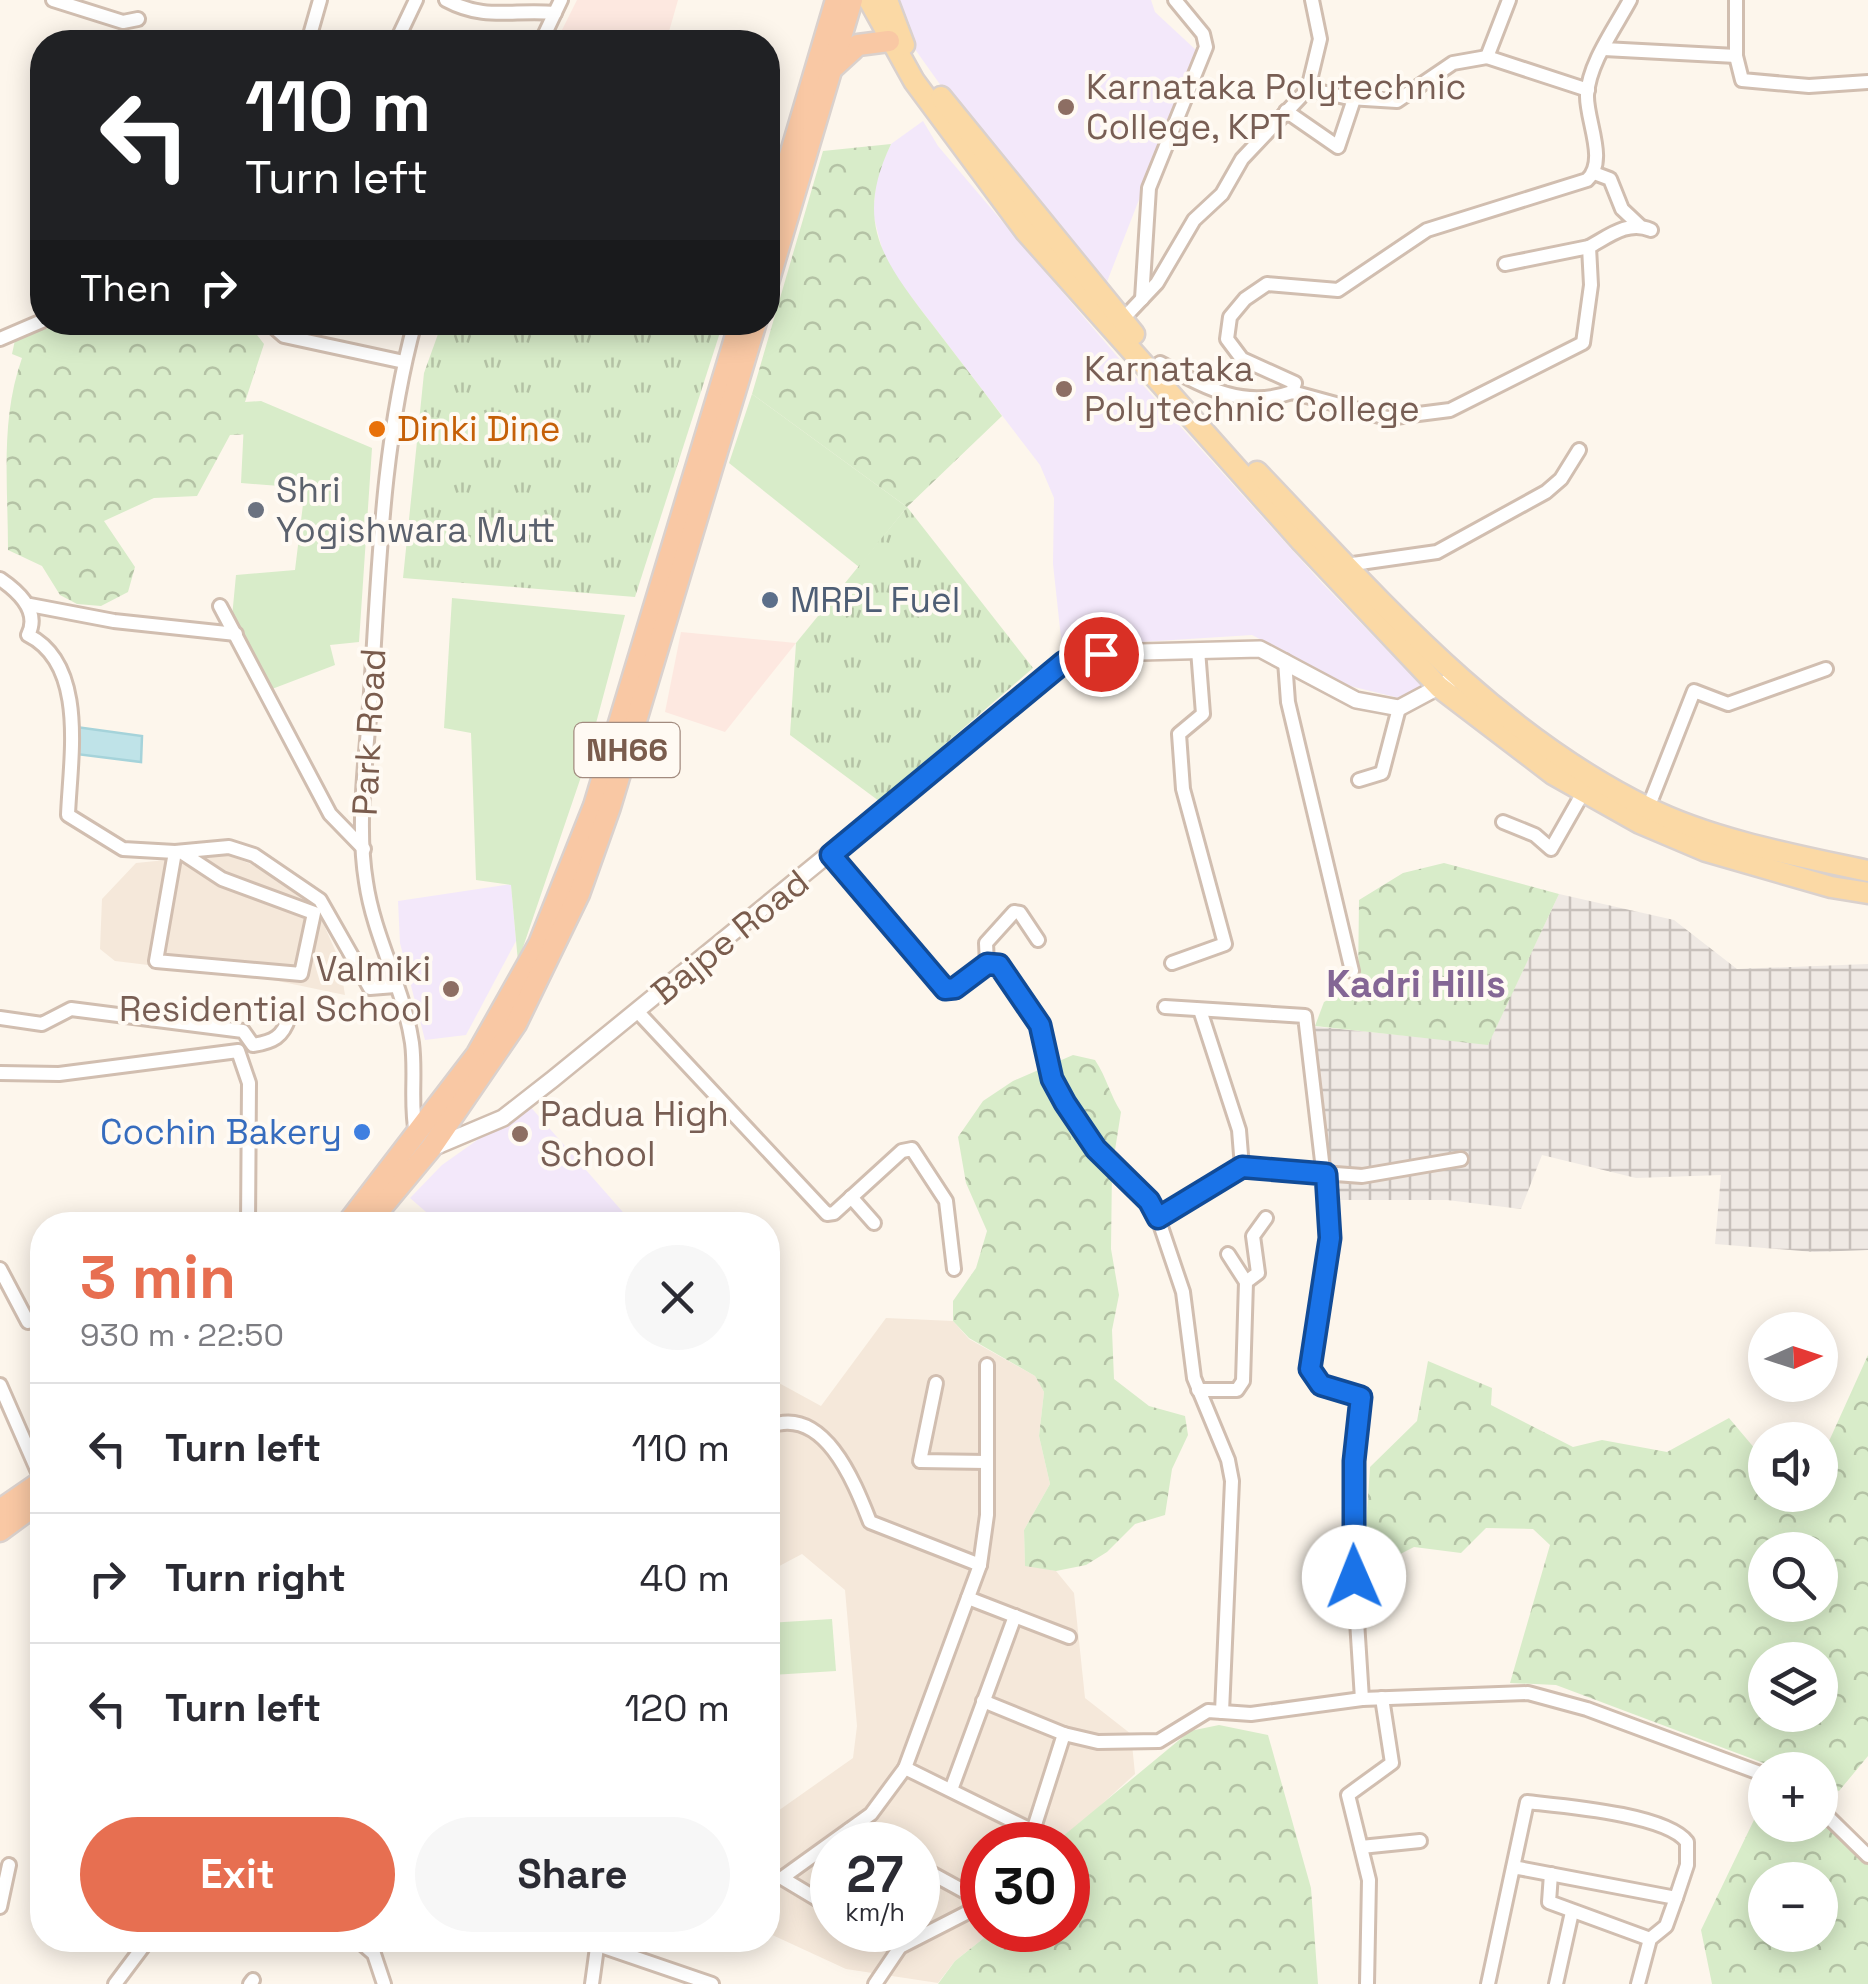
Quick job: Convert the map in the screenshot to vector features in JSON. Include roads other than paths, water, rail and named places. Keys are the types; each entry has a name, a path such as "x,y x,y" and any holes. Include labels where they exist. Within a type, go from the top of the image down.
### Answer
{"highway":[{"path":"780,189 836,0"},
{"path":"780,242 852,0"},
{"path":"828,80 840,57 858,45 889,41"},
{"name":"NH66","path":"358,1212 424,1143 539,944 594,806 736,335"},
{"name":"NH66","path":"376,1212 516,1024 579,894 615,789 752,335"},
{"path":"0,1510 30,1499"},
{"path":"0,1531 30,1505"}],"main road":[{"path":"869,0 889,41 1122,320 1150,359 1448,682 1553,774 1640,823 1706,850 1831,887 1868,893"},
{"path":"887,0 906,59 1026,232 1346,565 1448,682 1648,808 1760,845 1868,871"}],"street":[{"path":"53,0 123,22 138,20"},
{"path":"311,30 320,0"},
{"path":"402,30 416,0"},
{"path":"446,0 467,12 490,16 513,9 558,6 547,30"},
{"path":"1142,302 1149,188 1206,47 1203,34 1175,0"},
{"path":"1122,320 1142,302 1194,220 1222,194 1242,159 1308,88 1320,39 1312,0"},
{"path":"1487,58 1509,0"},
{"path":"1292,392 1295,384 1242,359 1227,339 1230,317 1245,299 1268,284 1338,290 1427,230 1587,180 1594,173 1588,90 1630,0"},
{"path":"1736,0 1736,56 1742,80 1809,86 1868,82"},
{"path":"1604,49 1736,56"},
{"path":"1308,88 1354,99 1397,102 1454,63 1487,58 1588,90"},
{"path":"1286,110 1338,147 1354,99"},
{"path":"1505,264 1589,247 1645,228 1622,209 1610,180 1594,173"},
{"path":"1150,359 1216,392 1244,399 1292,392 1387,418 1450,410 1583,342 1590,285 1589,247"},
{"path":"0,339 30,327"},
{"path":"283,335 404,362"},
{"name":"Park Road","path":"411,335 382,509 364,849 374,924 412,1043 410,1100 424,1143"},
{"path":"1346,565 1437,552 1546,492 1562,479 1579,450"},
{"path":"0,579 30,606 114,621 236,634"},
{"path":"30,606 33,626 28,635 41,642 67,683 68,815 123,849 178,852 229,847 254,855 303,884 330,913 370,988 395,986"},
{"path":"220,606 330,814 364,849"},
{"name":"Bajpe Road","path":"424,1143 504,1118 1064,662 1101,654 1260,649 1356,700 1400,708"},
{"path":"1172,963 1225,944 1183,789 1179,734 1203,714 1198,650"},
{"path":"1285,662 1288,702 1352,971"},
{"path":"1648,808 1694,691 1728,704 1826,668"},
{"path":"1359,780 1382,773 1400,708 1448,682"},
{"path":"1502,822 1534,835 1551,848 1584,791"},
{"path":"178,852 222,878 314,913 301,974 156,961 178,852"},
{"path":"831,855 945,989 955,988 987,964 999,965 1040,1025 1052,1079 1096,1149 1149,1201 1158,1218 1184,1292 1198,1390 1228,1460 1232,1481 1222,1712"},
{"path":"987,964 986,943 1014,912 1020,913 1038,940"},
{"path":"1165,1007 1305,1016 1326,1174 1330,1238 1310,1369 1321,1385 1361,1397 1363,1407 1354,1461 1352,1544 1362,1699"},
{"path":"0,1018 42,1024 71,1009 243,1031 253,1045 273,1042 286,1030 289,1016"},
{"path":"1200,1010 1239,1130 1242,1167"},
{"path":"637,1011 826,1214 902,1151 912,1149 946,1202 954,1269"},
{"path":"0,1073 59,1074 238,1051 249,1083 248,1212"},
{"path":"1158,1218 1242,1167 1362,1176 1461,1159"},
{"path":"851,1197 874,1224"},
{"path":"1246,1282 1258,1274 1252,1243 1254,1230 1266,1218"},
{"path":"1198,1390 1241,1387 1246,1282 1228,1254"},
{"path":"0,1269 28,1322"},
{"path":"860,1822 871,1814 904,1768 980,1565 987,1515 988,1365"},
{"path":"936,1383 920,1461 988,1462"},
{"path":"0,1385 30,1463"},
{"path":"780,1426 795,1424 823,1439 854,1479 870,1522 980,1565"},
{"path":"968,1598 1069,1637"},
{"path":"950,1790 1015,1616"},
{"path":"984,1701 1064,1734 1098,1742 1158,1742 1190,1718 1208,1712 1252,1714 1362,1699 1528,1693 1587,1708 1748,1769"},
{"path":"1367,1984 1369,1880 1348,1795 1392,1763 1382,1698"},
{"path":"1038,1822 1064,1734"},
{"path":"904,1768 1005,1822"},
{"path":"1488,1984 1527,1802 1598,1811 1682,1834 1688,1851 1676,1898 1666,1926 1650,1938 1638,1984"},
{"path":"1838,1827 1868,1856"},
{"path":"1361,1848 1420,1841"},
{"path":"780,1873 810,1854"},
{"path":"0,1907 8,1865"},
{"path":"1513,1867 1676,1898"},
{"path":"1551,1874 1550,1902 1650,1938"},
{"path":"780,1880 810,1896"},
{"path":"1556,1984 1572,1912"},
{"path":"115,1984 139,1952"},
{"path":"372,1952 384,1984"},
{"path":"592,1984 597,1952"},
{"path":"623,1952 712,1984"},
{"path":"875,1984 897,1952"}],"water":[{"path":"76,727 142,736 141,762 76,754"}],"place":[{"name":"Karnataka Polytechnic College, KPT","path":"1066,107"},
{"name":"Karnataka Polytechnic College","path":"1064,389"},
{"name":"Dinki Dine","path":"377,429"},
{"name":"Shri Yogishwara Mutt","path":"256,510"},
{"name":"MRPL Fuel","path":"770,600"},
{"name":"Valmiki Residential School","path":"451,989"},
{"name":"Cochin Bakery","path":"362,1132"},
{"name":"Padua High School","path":"520,1134"}],"district":[{"name":"Kadri Hills","path":"1416,984"}]}
